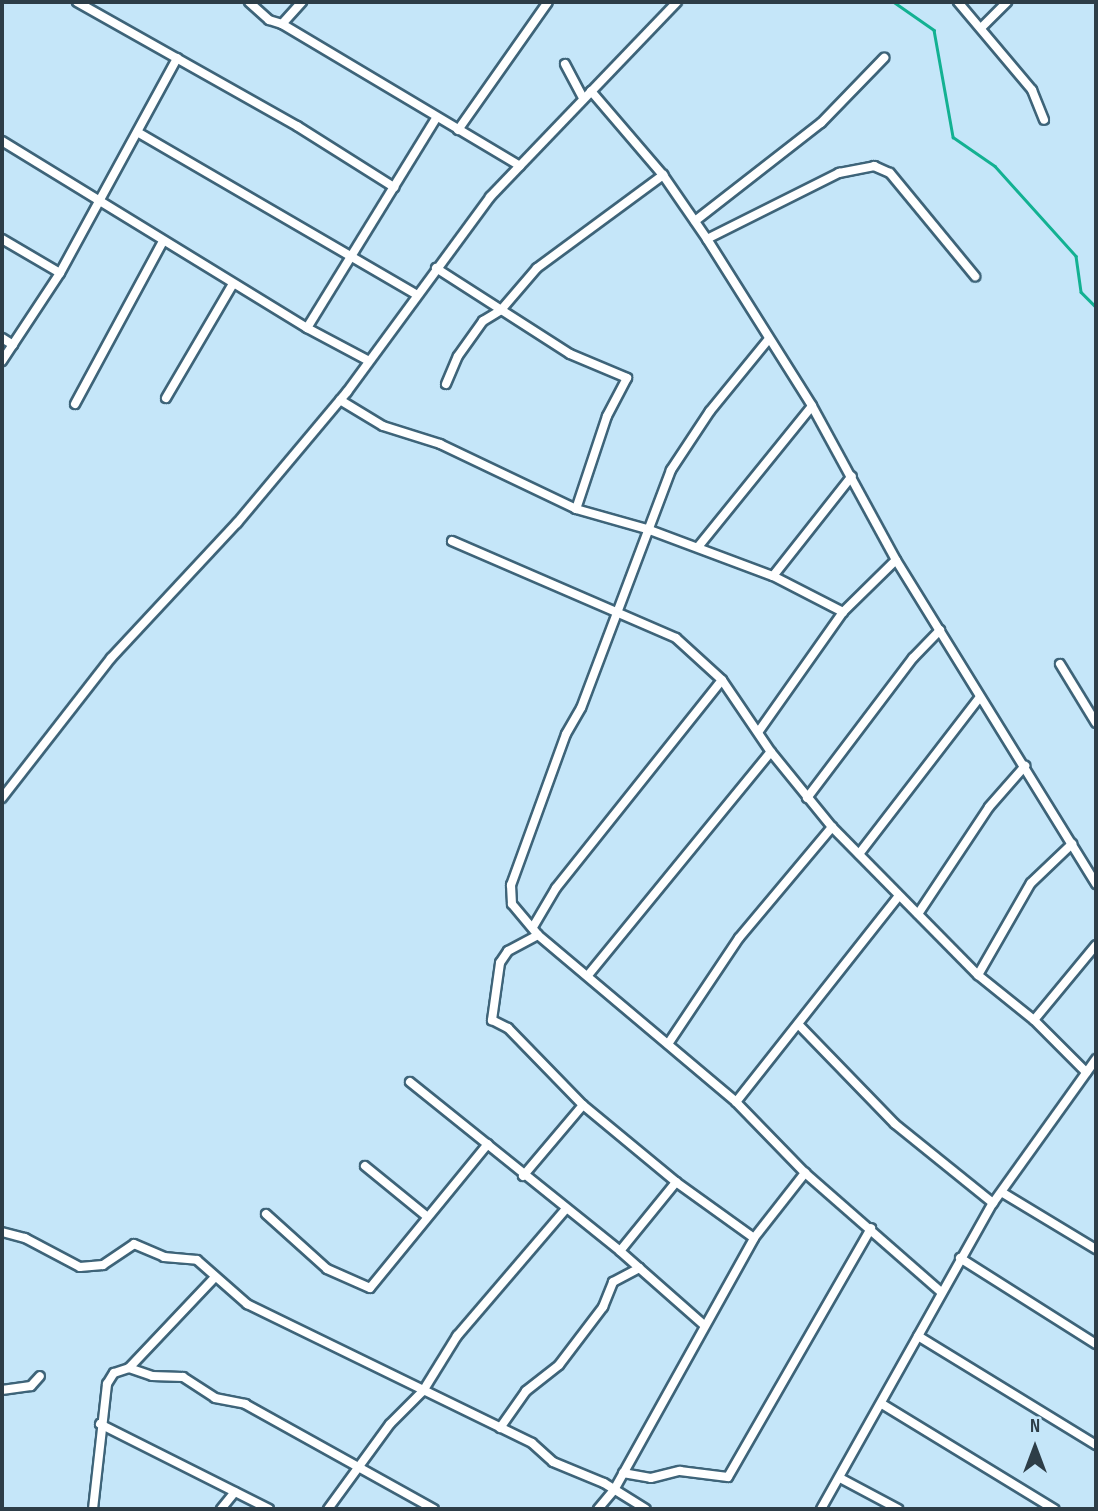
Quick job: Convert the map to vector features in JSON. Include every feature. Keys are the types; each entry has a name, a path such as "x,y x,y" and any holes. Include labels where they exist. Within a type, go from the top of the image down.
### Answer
{"street":[{"path":"77,2 394,187"},
{"path":"249,2 269,20 282,24 520,166"},
{"path":"282,24 302,2"},
{"path":"458,130 548,2"},
{"path":"2,798 111,658 237,523 340,400 436,268 520,166 677,2"},
{"path":"958,2 1032,90 1044,120"},
{"path":"981,28 1007,2"},
{"path":"2,361 60,273 139,134 177,58"},
{"path":"695,221 821,123 884,58"},
{"path":"565,64 583,98"},
{"path":"591,91 663,175 707,239 768,340 812,406 896,560 1096,884"},
{"path":"307,328 436,118"},
{"path":"139,134 417,295"},
{"path":"2,141 233,284 369,361"},
{"path":"707,239 839,173 874,166 890,173 975,276"},
{"path":"446,384 458,356 483,321 501,310 537,268 663,175"},
{"path":"2,239 60,273"},
{"path":"75,404 163,242"},
{"path":"436,268 570,354 627,378 607,416 576,509"},
{"path":"166,398 233,284"},
{"path":"2,338 13,345"},
{"path":"768,340 710,411 671,470 511,885 512,904 535,931 589,974 736,1102 805,1173 941,1292"},
{"path":"340,400 383,426 440,444 576,509 698,547 773,576 844,612"},
{"path":"698,547 812,406"},
{"path":"773,576 852,476"},
{"path":"452,541 617,609 676,638 722,680 771,752 807,798 898,897 978,975 1034,1020 1086,1072"},
{"path":"759,731 844,612 896,560"},
{"path":"807,798 913,658 940,630"},
{"path":"1060,664 1096,723"},
{"path":"722,680 556,888 535,931 508,951 500,963 492,1020 508,1028 583,1105 676,1182 754,1238"},
{"path":"859,854 980,697"},
{"path":"589,974 771,752"},
{"path":"918,914 989,807 1025,766"},
{"path":"668,1044 739,938 832,827"},
{"path":"978,975 1031,883 1072,844"},
{"path":"736,1102 898,897"},
{"path":"1034,1020 1096,945"},
{"path":"798,1024 895,1124 993,1203"},
{"path":"821,1509 993,1203 1003,1193 1096,1059"},
{"path":"410,1082 565,1210 620,1251 704,1325"},
{"path":"523,1176 583,1105"},
{"path":"266,1214 327,1269 370,1288 400,1255 425,1215 488,1144"},
{"path":"365,1166 425,1215"},
{"path":"598,1509 614,1490 754,1238 805,1173"},
{"path":"620,1251 676,1182"},
{"path":"1003,1193 1096,1249"},
{"path":"328,1509 390,1424 423,1391 457,1336 565,1210"},
{"path":"623,1473 651,1478 680,1471 728,1477 871,1228"},
{"path":"2,1232 25,1238 74,1266 103,1265 134,1244 164,1257 197,1260 214,1278 247,1304 532,1443 553,1462 614,1490 646,1509"},
{"path":"960,1258 1096,1344"},
{"path":"500,1428 526,1391 559,1364 603,1307 613,1282 639,1268"},
{"path":"93,1509 100,1424 107,1384 114,1373 129,1368 214,1278"},
{"path":"918,1336 1096,1445"},
{"path":"129,1368 152,1376 190,1379 215,1398 245,1404 434,1509"},
{"path":"2,1390 31,1386 40,1376"},
{"path":"882,1404 1054,1509"},
{"path":"100,1424 269,1509"},
{"path":"840,1478 898,1509"},
{"path":"220,1509 235,1492"}],"waterway":[{"path":"894,2 934,30 953,137 995,166 1076,256 1081,292 1096,307"}]}
